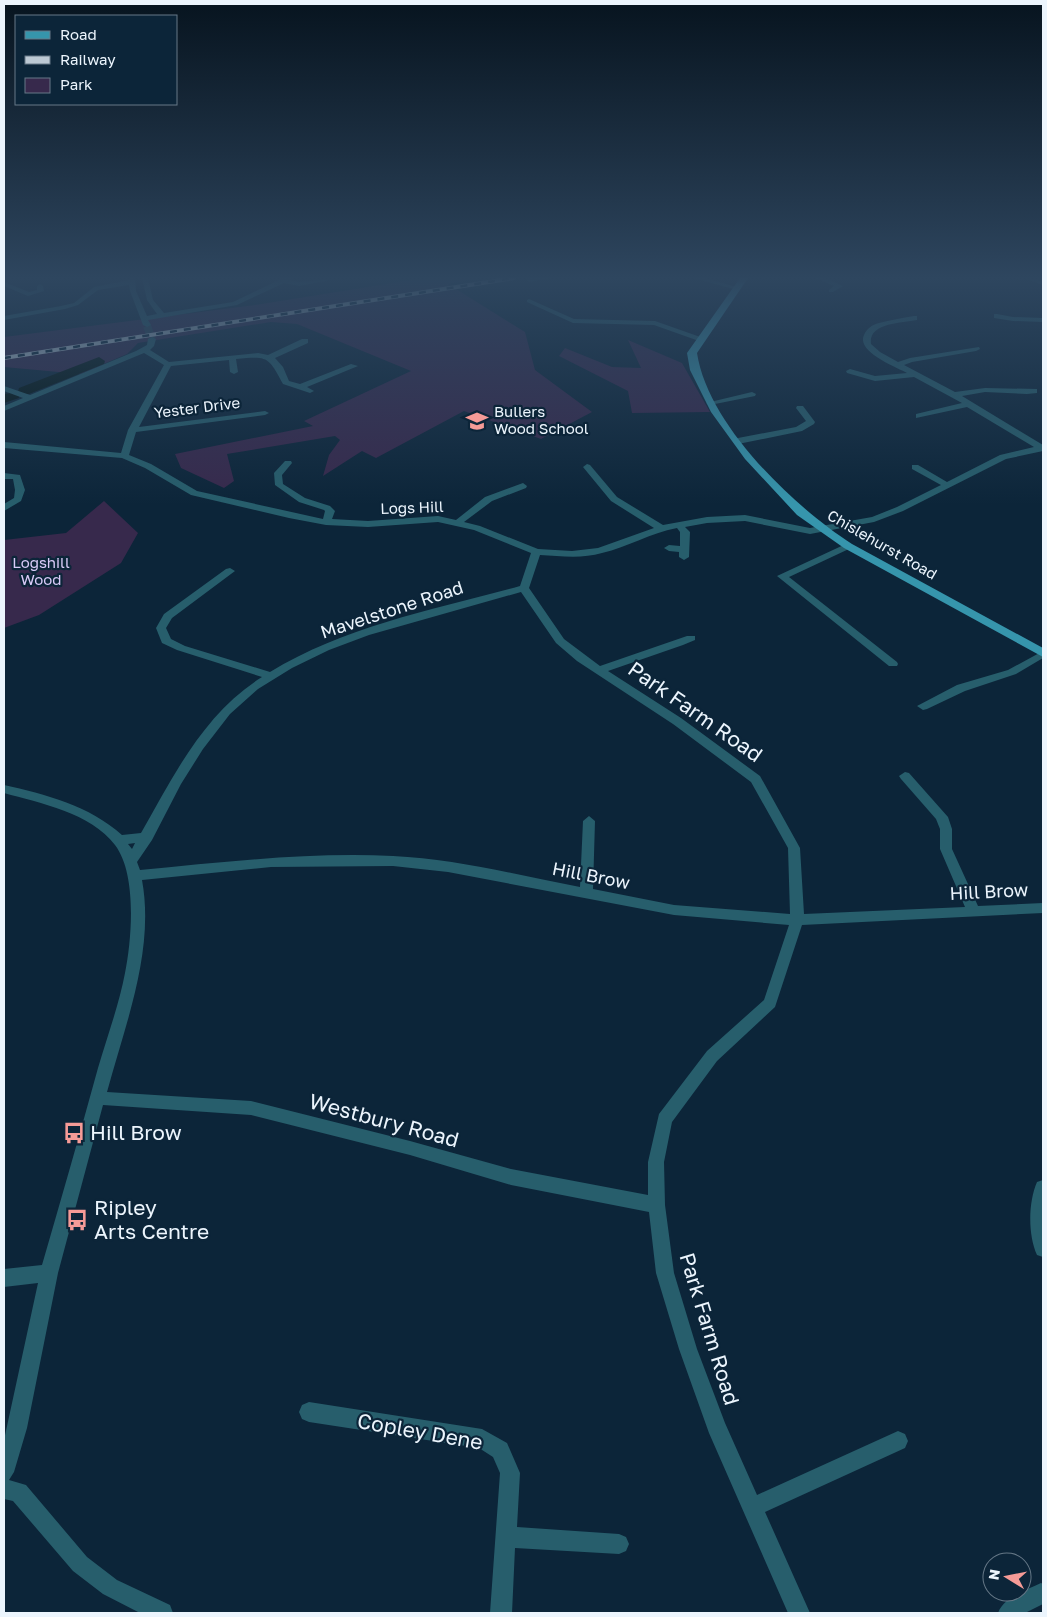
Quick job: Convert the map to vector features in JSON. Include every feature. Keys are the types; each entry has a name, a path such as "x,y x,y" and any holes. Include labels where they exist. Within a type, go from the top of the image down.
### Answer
{"main road":[{"name":"Chislehurst Road","path":"692,353 692,366 710,403 738,441 794,506 822,530 1043,653"}],"street":[{"path":"4,409 137,353"},
{"path":"151,353 168,364 258,355 271,357 278,353"},
{"path":"877,353 954,395 1040,451"},
{"path":"898,364 910,360 949,353"},
{"path":"232,357 234,372"},
{"path":"271,357 280,368 286,382 310,391"},
{"path":"124,456 132,430 147,398 168,364"},
{"path":"300,387 354,366"},
{"path":"850,371 861,377 878,380 917,374"},
{"path":"4,388 30,398"},
{"path":"954,395 978,390 1034,391"},
{"path":"710,403 752,394"},
{"path":"919,416 968,404"},
{"path":"738,441 799,429 811,422 800,408"},
{"name":"Yester Drive","path":"132,430 265,413"},
{"name":"Logs Hill","path":"4,445 124,456 156,470 194,493 326,522 368,524 438,519 459,522 536,552 572,554 600,551 678,524 734,518 800,530 822,530 887,515 1003,458 1040,451"},
{"path":"272,464 286,465 277,475 279,484 302,500 327,508 330,512 326,522"},
{"path":"587,467 614,499 662,528"},
{"path":"915,467 947,485"},
{"path":"4,476 17,477 20,490 18,499 4,508"},
{"path":"459,522 495,494 523,486"},
{"path":"669,548 684,553 685,532 678,524"},
{"path":"848,546 782,576 894,664"},
{"path":"524,588 536,552"},
{"path":"230,571 168,616 161,628 166,641 180,648 271,676"},
{"name":"Park Farm Road","path":"524,588 560,641 599,671 677,721 756,778 794,848 797,920 770,1002 712,1056 665,1119 656,1162 664,1273 688,1349 716,1426 799,1613"},
{"name":"Mavelstone Road","path":"132,868 173,788 208,734 226,712 246,694 271,676 327,648 381,628 524,588"},
{"path":"599,671 619,661 671,648 691,638"},
{"path":"922,706 960,688 1012,672 1043,653"},
{"path":"905,776 942,817 946,829 946,849 974,912"},
{"path":"4,789 87,817 120,840 132,868 138,933 132,974 49,1273 17,1428 4,1472"},
{"path":"586,894 589,821"},
{"path":"120,840 147,836"},
{"name":"Hill Brow","path":"132,868 271,862 393,861 448,867 674,910 797,920 1043,908"},
{"name":"Westbury Road","path":"98,1098 251,1108 410,1148 511,1177 658,1205"},
{"path":"1043,1188 1039,1216 1043,1249"},
{"path":"4,1278 49,1273"},
{"name":"Copley Dene","path":"309,1412 482,1439 500,1450 510,1473 501,1613"},
{"path":"753,1507 898,1440"},
{"path":"4,1489 19,1492 80,1564 110,1588 162,1613"},
{"path":"507,1537 619,1544"},
{"path":"1009,1613 1016,1606 1041,1594"}],"green space":[{"path":"4,353 128,353 80,374 4,367"},
{"path":"368,353 531,353 535,370 592,412 541,439 464,411 376,458 362,451 323,476 329,455 340,440 335,436 227,454 234,481 224,488 181,468 175,454 313,426 304,421 411,371"},
{"path":"561,353 579,353 612,367 641,368 634,353 660,353 682,363 710,412 632,413 628,391 559,356"},
{"name":"Logshill Wood","path":"104,501 138,533 121,563 39,615 4,628 4,540 66,533"}],"waterway":[{"path":"24,391 99,361"},
{"path":"4,399 14,395"}],"railway":[{"path":"4,358 33,353"}],"place":[{"name":"Bullers Wood School","path":"477,421"},
{"name":"Hill Brow","path":"74,1133"},
{"name":"Ripley Arts Centre","path":"77,1220"}]}
